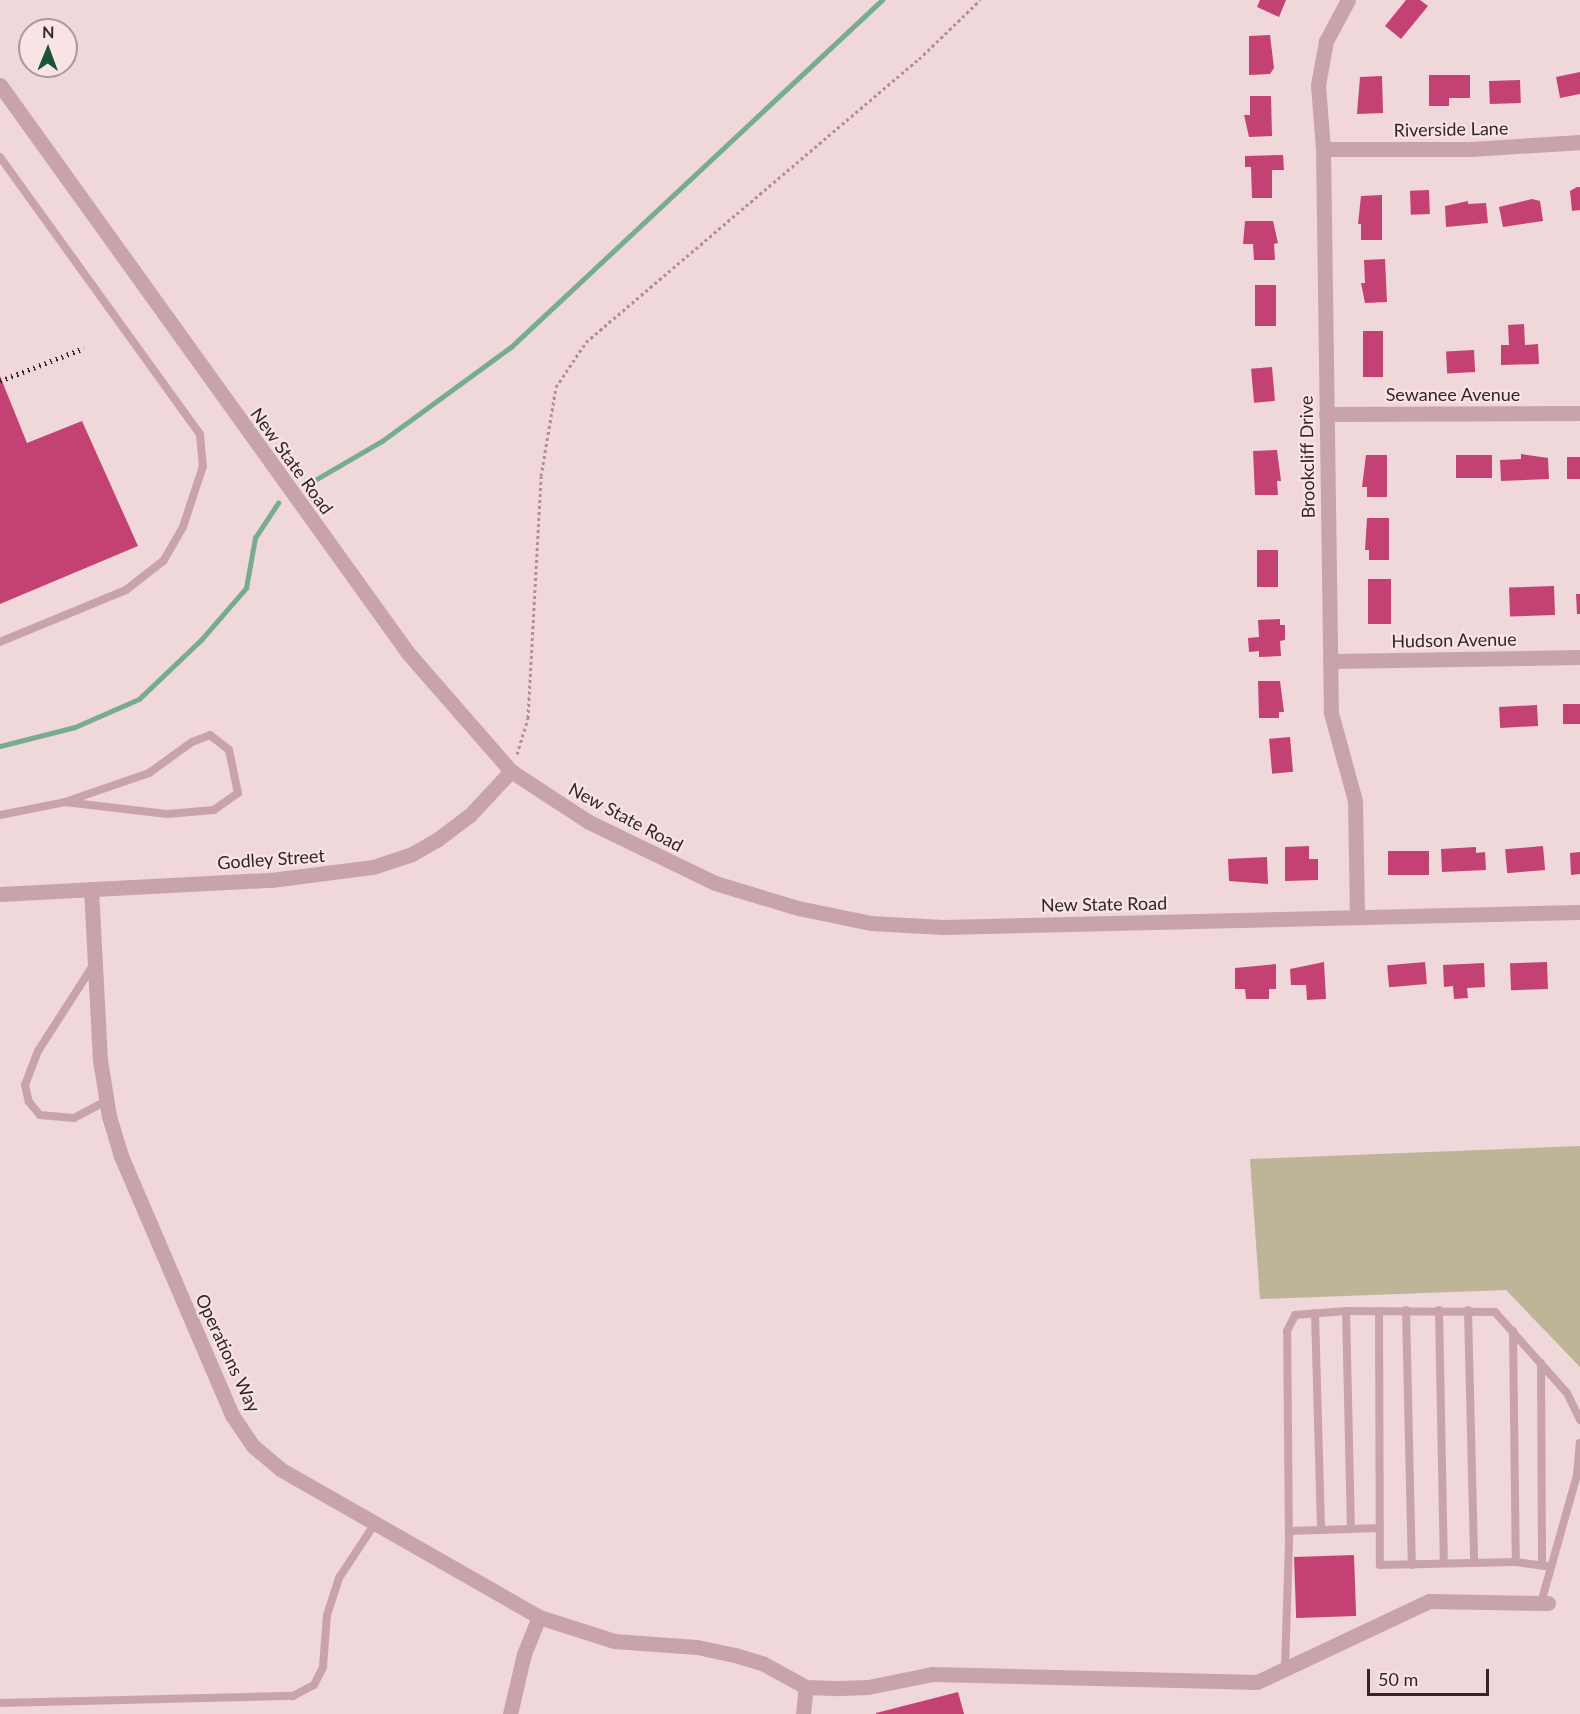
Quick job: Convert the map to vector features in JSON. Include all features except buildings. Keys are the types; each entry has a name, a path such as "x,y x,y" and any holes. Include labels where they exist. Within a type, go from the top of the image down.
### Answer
{"street":[{"name":"Brookcliff Drive","path":"1348,0 1331,26 1320,70 1329,661 1332,728 1355,801 1357,917"},
{"name":"New State Road","path":"0,85 408,653 511,771 589,822 678,867 755,897 835,917 943,927 1580,912"},
{"name":"Riverside Lane","path":"1323,149 1470,149 1580,142"},
{"name":"Sewanee Avenue","path":"1326,414 1580,413"},
{"name":"Hudson Avenue","path":"1329,661 1580,657"},
{"name":"Godley Street","path":"0,894 271,880 373,867 412,854 438,839 469,816 511,771"},
{"name":"Operations Way","path":"91,889 100,1060 106,1101 121,1156 232,1415 253,1446 280,1469 374,1525 539,1617 614,1641 698,1647 735,1655 764,1664 806,1687"},
{"path":"803,1714 806,1687 868,1687 932,1674 1257,1682 1429,1601 1545,1603"},
{"path":"510,1714 524,1654 539,1617"}],"lane":[{"path":"0,157 200,434 203,466 183,527 163,561 126,590 0,642"},
{"path":"0,814 65,802 149,773 192,742 210,735 229,750 238,793 214,810 167,814 65,802"},
{"path":"95,962 38,1051 25,1085 29,1102 40,1115 74,1118 106,1101"},
{"path":"1406,1310 1412,1565"},
{"path":"1285,1669 1289,1531 1287,1331 1295,1315 1316,1312 1406,1310 1495,1312 1567,1393 1580,1420"},
{"path":"1439,1310 1444,1561"},
{"path":"1468,1310 1474,1562"},
{"path":"1346,1311 1351,1528"},
{"path":"1379,1311 1380,1565 1412,1565 1444,1561 1542,1563 1551,1567"},
{"path":"1316,1312 1321,1530"},
{"path":"1513,1331 1516,1562"},
{"path":"1541,1363 1542,1563"},
{"path":"1545,1603 1551,1567 1577,1475 1580,1443"},
{"path":"0,1703 293,1696 314,1685 323,1666 327,1615 339,1578 374,1525"},
{"path":"1289,1531 1380,1528"}],"path":[{"path":"511,771 528,718 541,476 556,387 586,342 919,59 980,0"}],"shaded area":[{"path":"1580,1146 1580,1367 1506,1290 1260,1299 1250,1159"}],"waterway":[{"path":"310,483 382,441 511,347 882,0"},
{"path":"0,746 75,727 139,699 201,640 246,588 255,538 278,503"}],"railway":[{"path":"0,381 84,348"}]}
